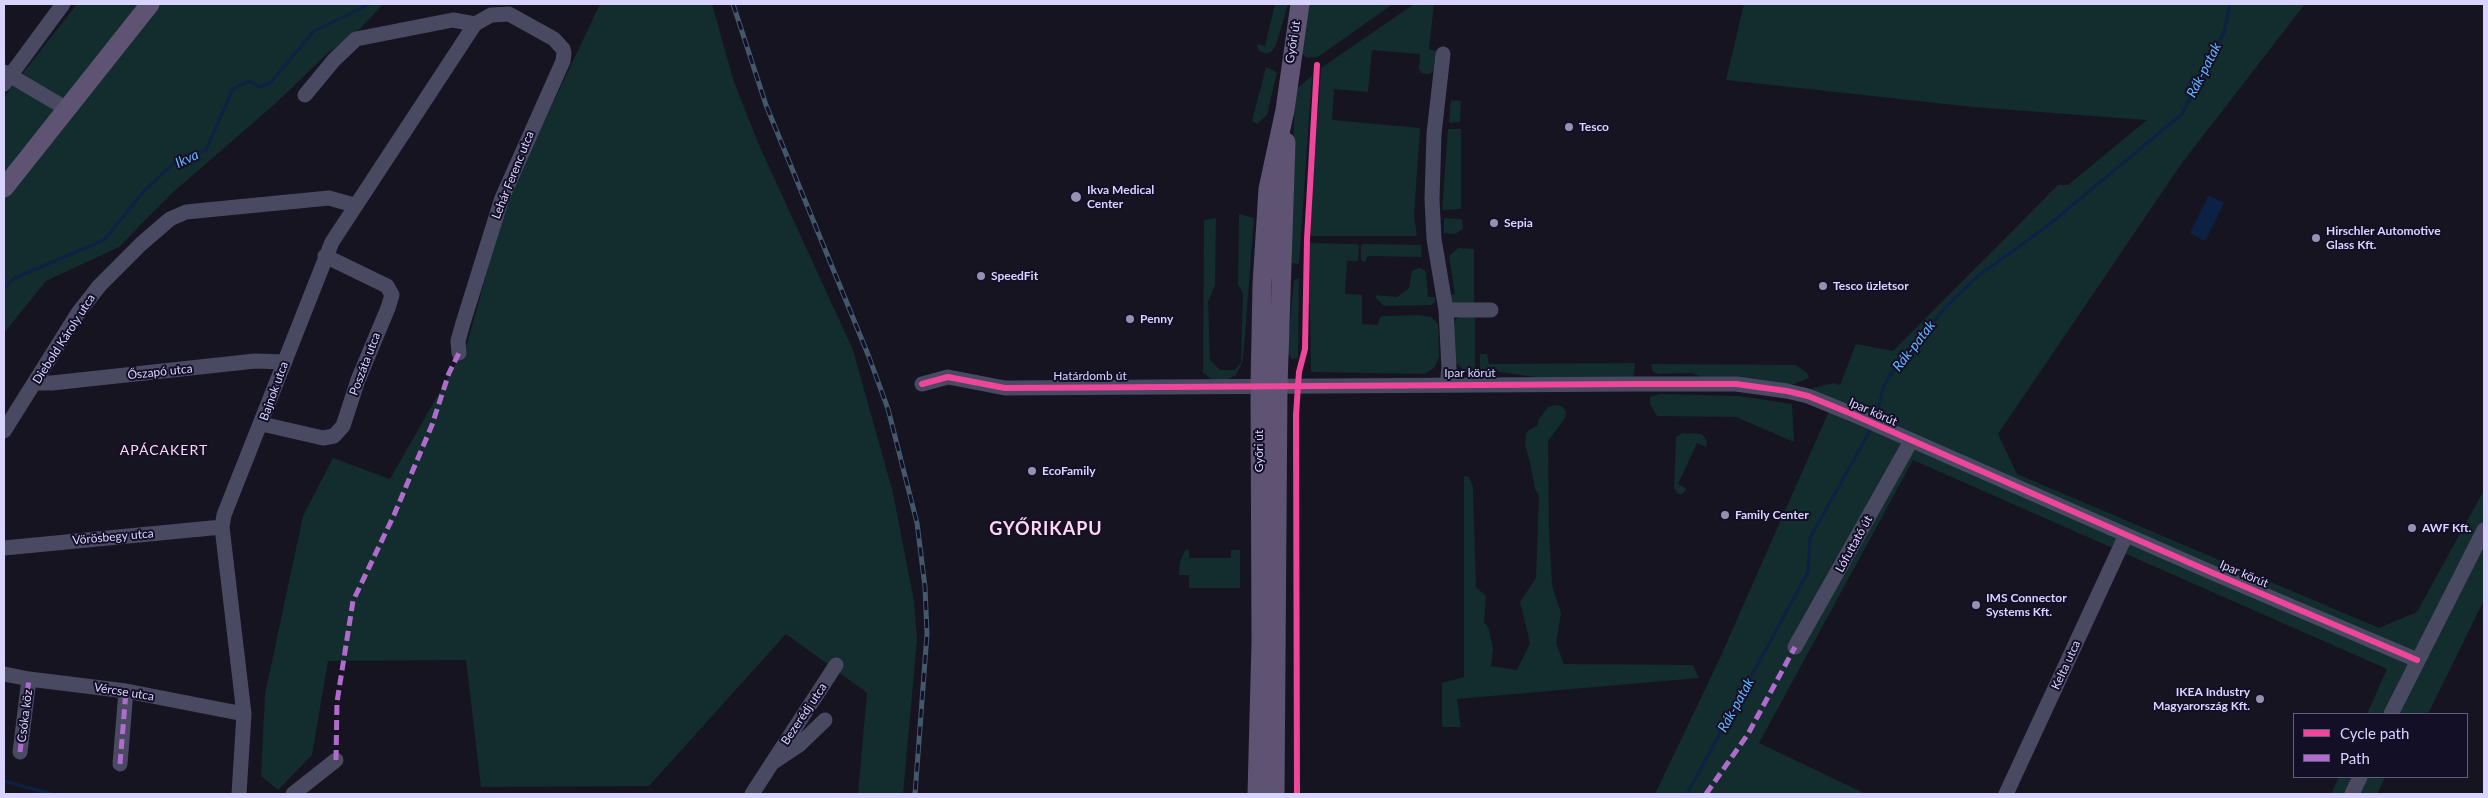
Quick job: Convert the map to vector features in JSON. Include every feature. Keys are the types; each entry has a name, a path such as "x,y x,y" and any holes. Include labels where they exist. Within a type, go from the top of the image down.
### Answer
{"main road":[{"path":"4,188 150,4"},
{"name":"Győri út","path":"1275,794 1268,189 1284,110 1300,4"},
{"name":"Győri út","path":"1257,794 1269,386"}],"street":[{"path":"63,4 6,77 67,109"},
{"name":"Lehár Ferenc utca","path":"459,353 458,341 476,276 502,198 563,60 563,49 560,44 509,14 491,14 475,24"},
{"path":"305,95 334,60 356,40 453,20 475,24"},
{"name":"Bajnok utca","path":"243,793 244,714 222,527 229,501 262,424 325,256 354,205 475,24"},
{"path":"1443,54 1434,134 1432,199 1434,239 1446,310 1449,368 1447,384"},
{"name":"Diebold Károly utca","path":"4,431 78,313 100,285 141,244 170,219 186,212 329,198 354,205"},
{"name":"Poszáta utca","path":"262,424 324,438 334,436 343,426 358,380 388,308 392,295 387,286 325,256"},
{"path":"1446,310 1491,310"},
{"name":"Őszapó utca","path":"35,383 52,383 255,362 285,362"},
{"name":"Határdomb út","path":"922,384 948,377 1005,388 1269,386"},
{"name":"Ipar körút","path":"1269,386 1736,384 1808,396 2417,660"},
{"name":"Lófuttató út","path":"1795,647 1911,440"},
{"name":"Vörösbegy utca","path":"4,548 222,527"},
{"path":"2391,713 2484,530"},
{"name":"Kelta utca","path":"2006,794 2126,535"},
{"name":"Bezerédj utca","path":"752,794 836,665"},
{"name":"Vércse utca","path":"4,674 29,679 126,691 244,714"},
{"name":"Csóka köz","path":"20,752 29,679"},
{"path":"120,764 126,691"},
{"name":"Bezerédj utca","path":"772,764 798,745 825,720"},
{"path":"293,794 336,760"},
{"path":"2352,794 2360,778"}],"green space":[{"path":"77,4 383,4 361,28 328,53 276,103 170,195 119,247 46,281 4,333 4,97"},
{"path":"600,4 712,4 734,82 759,145 853,350 893,493 914,601 917,640 903,794 858,794 867,693 786,634 649,786 481,787 466,660 328,661 312,755 278,790 261,776 265,694 303,516 333,458 390,479 467,344 507,200"},
{"path":"1275,4 1288,4 1276,45 1272,51 1266,54 1258,50 1257,44 1265,46"},
{"path":"1306,4 1393,4 1318,57 1307,58 1300,52"},
{"path":"1414,4 1434,4 1429,49 1436,51 1433,72 1428,74 1421,73 1419,69 1420,54 1372,50 1368,92 1334,89 1332,120 1420,128 1414,216 1417,236 1312,236 1309,234 1321,68"},
{"path":"1744,4 2305,4 2182,163 1998,434 2017,474 2379,628 2417,612 2484,490 2484,600 2428,713 2367,713 2387,669 1913,460 1759,743 1866,794 1655,794 1720,658 1833,402 1812,392 1813,388 1834,383 1840,385 1856,344 1893,351 2058,185 2068,185 2147,120 1973,107 1726,80"},
{"path":"1266,67 1277,72 1267,115 1257,124 1252,121"},
{"path":"1312,76 1299,264 1292,263 1292,251 1289,244 1295,98 1297,88"},
{"path":"1451,100 1461,101 1460,122 1449,123"},
{"path":"1448,129 1461,129 1461,209 1442,210"},
{"path":"1239,214 1254,218 1243,360 1236,375 1226,380 1212,380 1203,372 1204,220 1216,218 1215,285 1208,302 1210,360 1220,370 1235,370 1241,362 1243,294 1238,284"},
{"path":"1444,218 1462,219 1463,229 1455,234 1444,233"},
{"path":"1309,243 1356,244 1359,246 1358,261 1347,261 1345,294 1362,295 1362,324 1378,325 1380,317 1384,316 1418,315 1431,317 1438,324 1439,357 1434,368 1424,374 1311,372"},
{"path":"1363,244 1421,245 1422,257 1371,256 1367,257 1365,262 1361,260 1361,246"},
{"path":"1458,248 1474,249 1474,303 1453,303 1449,301 1448,296 1455,294 1449,256"},
{"path":"1419,268 1426,271 1428,297 1435,297 1435,302 1431,305 1384,306 1377,299 1375,295 1397,297 1409,288 1412,271"},
{"path":"1299,278 1298,358 1292,359 1287,352 1294,280"},
{"path":"1461,316 1475,316 1475,374 1467,373 1456,363 1452,329 1455,320"},
{"path":"1480,354 1487,354 1489,364 1635,363 1633,377 1542,378 1480,369"},
{"path":"1651,364 1796,365 1807,373 1809,378 1791,385 1703,377 1691,373 1659,374 1653,372"},
{"path":"1660,394 1739,396 1792,404 1794,442 1736,417 1657,416 1650,404 1650,397"},
{"path":"1562,406 1566,412 1565,418 1548,441 1552,585 1561,613 1556,643 1564,664 1693,665 1699,678 1457,699 1461,727 1442,727 1442,683 1464,677 1464,476 1469,477 1473,487 1476,587 1486,596 1484,622 1489,629 1493,649 1491,666 1517,670 1530,643 1520,602 1536,578 1539,496 1535,489 1525,445 1526,434 1537,426 1539,419 1548,407"},
{"path":"1682,433 1702,434 1707,441 1706,447 1697,443 1678,484 1687,489 1682,494 1678,494 1674,488 1676,437"},
{"path":"1185,550 1189,550 1189,558 1231,558 1231,550 1240,550 1240,588 1189,588 1189,575 1179,575 1180,562"},
{"path":"2339,778 2385,778 2377,794 2331,794"}],"water":[{"path":"2209,195 2224,203 2205,241 2190,233"}],"waterway":[{"name":"Ikva","path":"4,288 15,278 104,240 144,191 175,162 188,155 206,150 233,89 248,81 260,87 270,83 314,31 370,4"},
{"name":"Rák-patak","path":"1876,419 1883,388 1900,359 1948,305 1978,276 2046,227 2182,114 2224,32 2230,4"},
{"name":"Rák-patak","path":"1687,794 1808,572 1810,538 1872,427"},
{"name":"Ikva","path":"4,781 51,794"}],"railway":[{"path":"733,4 766,105 869,357 888,409 917,523 925,587 927,634 915,794"}],"marked path":[{"path":"336,760 337,702 353,601 394,515 432,425 449,373 459,353"},
{"path":"1706,794 1748,734 1795,647"},
{"path":"20,752 29,679"},
{"path":"120,764 126,691"}],"cycle path":[{"path":"1297,794 1296,415 1299,372 1305,349 1307,239 1317,65"},
{"path":"922,384 948,377 1005,388 1736,384 1787,391 1808,396 1852,414 2206,570 2417,660"}],"place":[{"name":"Tesco","path":"1569,127"},
{"name":"Ikva Medical Center","path":"1076,197"},
{"name":"Sepia","path":"1494,223"},
{"name":"Hirschler Automotive Glass Kft.","path":"2316,238"},
{"name":"SpeedFit","path":"981,276"},
{"name":"Tesco üzletsor","path":"1823,286"},
{"name":"Penny","path":"1130,319"},
{"name":"EcoFamily","path":"1032,471"},
{"name":"Family Center","path":"1725,515"},
{"name":"AWF Kft.","path":"2412,528"},
{"name":"IMS Connector Systems Kft.","path":"1976,605"},
{"name":"IKEA Industry Magyarország Kft.","path":"2260,699"}],"district":[{"name":"APÁCAKERT","path":"164,450"},
{"name":"GYŐRIKAPU","path":"1046,529"}]}
